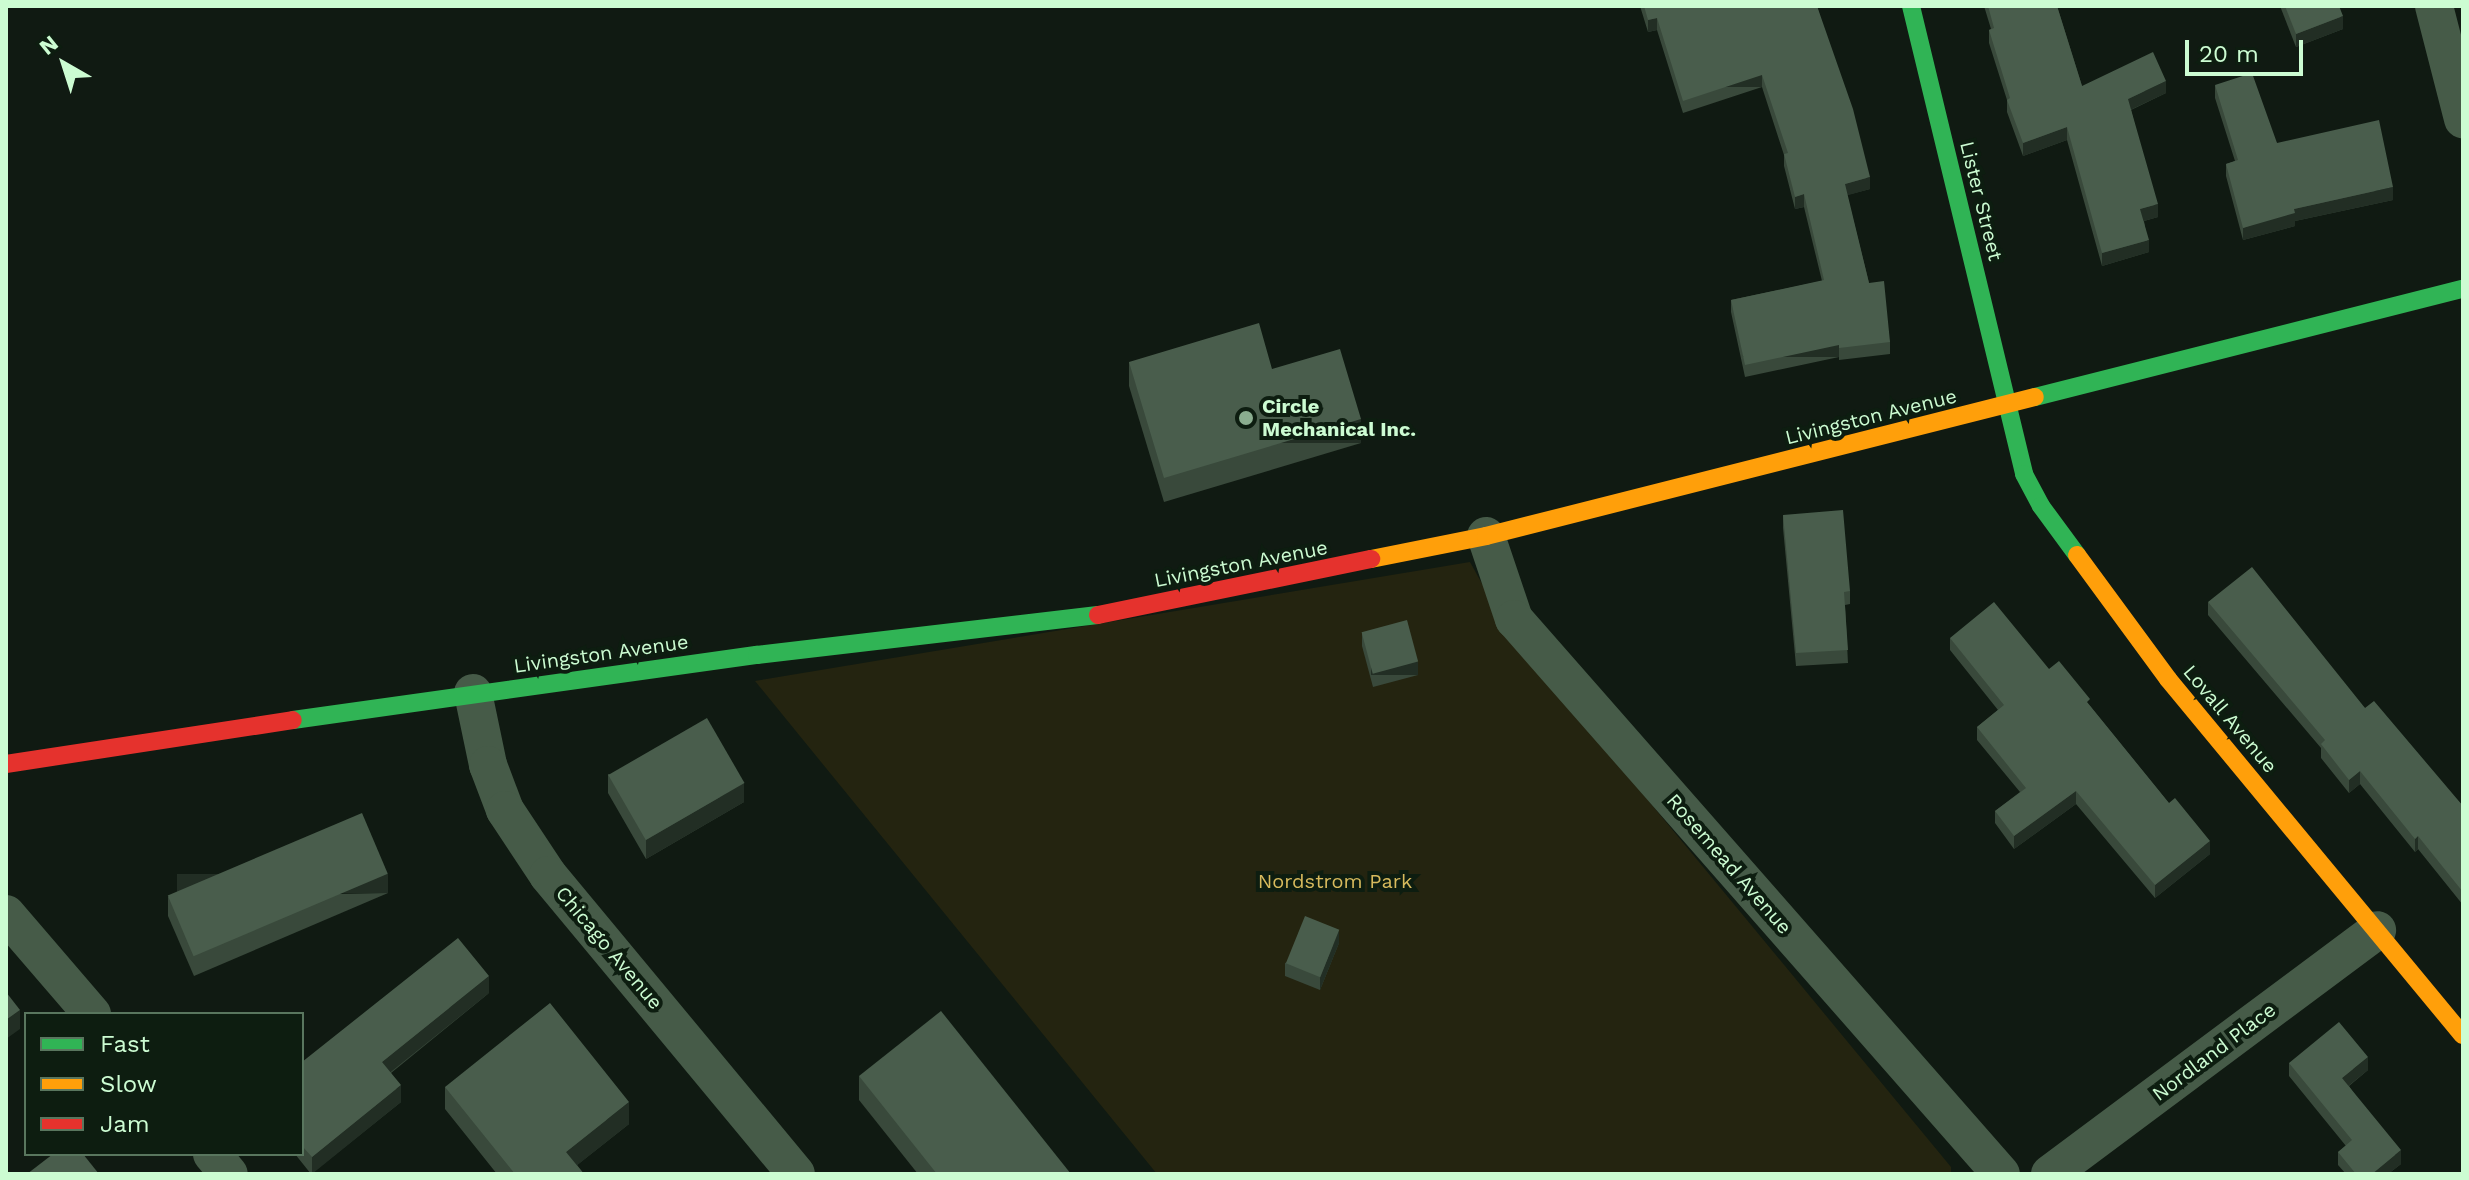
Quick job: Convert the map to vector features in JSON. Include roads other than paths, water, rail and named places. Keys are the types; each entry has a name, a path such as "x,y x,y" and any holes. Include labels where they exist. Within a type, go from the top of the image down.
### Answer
{"street":[{"name":"Lister Street","path":"1911,6 2007,406"},
{"path":"2434,6 2463,119"},
{"name":"Livingston Avenue","path":"6,764 473,693 757,655 1098,615 1486,536 2463,289"},
{"name":"Lovall Avenue","path":"2007,406 2024,474 2041,506 2168,679 2463,1035"},
{"name":"Rosemead Avenue","path":"1486,536 1514,619 2001,1174"},
{"name":"Chicago Avenue","path":"473,693 488,765 500,798 539,862 796,1174"},
{"path":"6,914 90,1012"},
{"name":"Nordland Place","path":"2050,1174 2377,930"},
{"path":"214,1156 229,1174"}],"place":[{"name":"Circle Mechanical Inc.","path":"1246,418"}],"park label":[{"name":"Nordstrom Park","path":"1335,881"}]}
